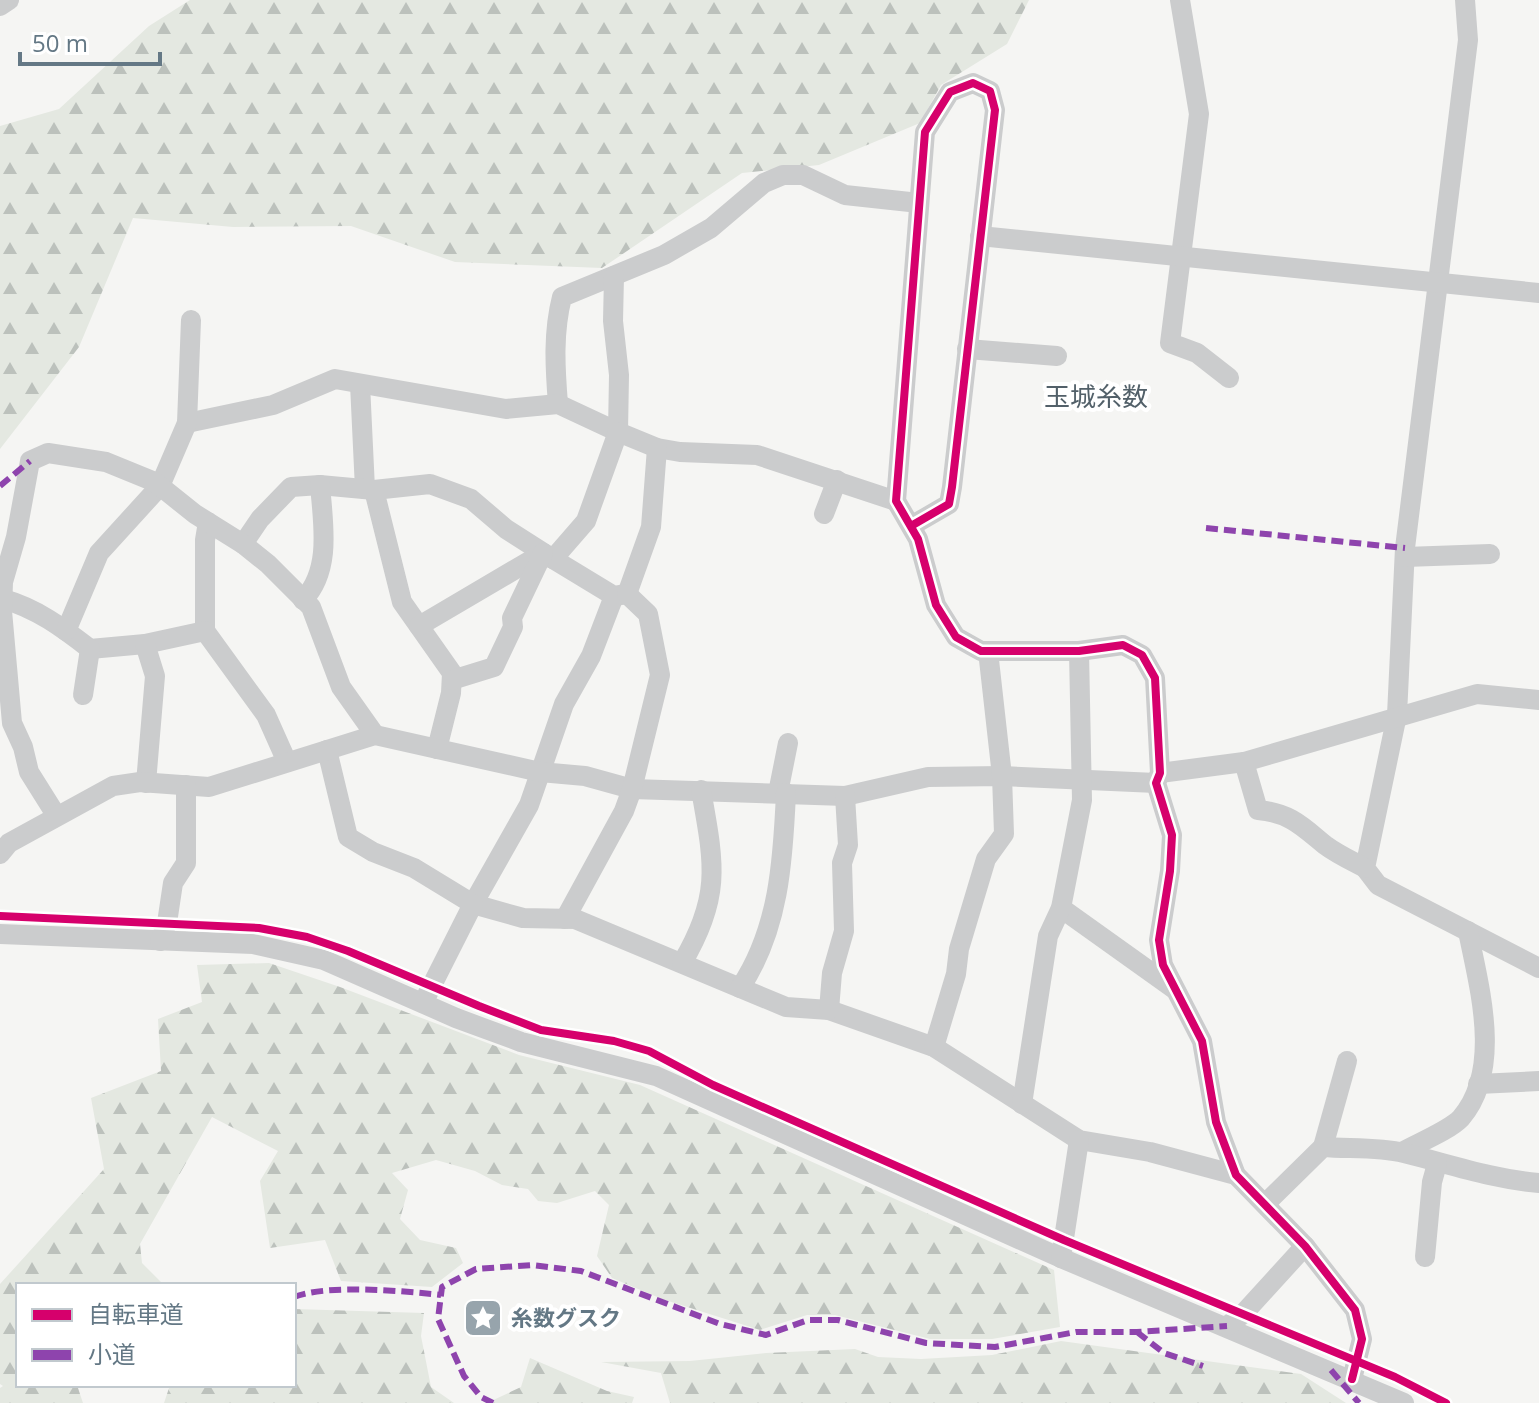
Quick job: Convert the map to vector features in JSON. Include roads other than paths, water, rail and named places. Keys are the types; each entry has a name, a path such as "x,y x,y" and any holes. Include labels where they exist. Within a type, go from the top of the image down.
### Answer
{"street":[{"path":"0,6 9,0"},
{"path":"1180,0 1199,114 1170,343 1197,353 1229,378"},
{"path":"1365,868 1397,715 1405,557 1468,40 1465,0"},
{"path":"911,526 949,504 995,110 990,91 973,83 950,92 925,132 896,501 918,539 936,605 956,637 981,651 1079,651 1123,645 1142,655 1155,678 1158,778 1172,835 1170,871 1159,940 1163,965 1202,1041 1216,1122 1236,1175 1305,1246 1355,1310 1362,1339 1352,1379"},
{"path":"558,404 556,319 562,297 664,255 711,228 764,183 783,175 803,175 845,195 919,203"},
{"path":"980,236 1539,293"},
{"path":"419,626 548,556 586,521 618,432 619,375 613,321 614,276"},
{"path":"66,631 99,553 160,486 187,423 191,320"},
{"path":"967,349 1057,356"},
{"path":"187,423 273,405 335,379 506,409 558,404 657,448 757,455 896,501"},
{"path":"360,384 370,489 402,602 452,673 451,693 437,749"},
{"path":"423,1003 473,904 529,805 564,704 591,656 651,527 657,448"},
{"path":"56,815 29,772 23,747 12,723 3,599 3,582 16,537 30,461 48,453 106,462 160,486 268,564 311,607 341,687 375,735"},
{"path":"824,514 837,480"},
{"path":"243,544 260,519 291,487 320,485 370,489 430,484 471,499 506,529 648,614 660,675 632,789 612,837 565,919"},
{"path":"303,600 315,588 325,544 320,485"},
{"path":"208,522 205,540 205,631 266,715 287,762"},
{"path":"1405,557 1490,554"},
{"path":"452,680 494,667 513,627 512,618 548,556"},
{"path":"3,599 24,605 90,649 145,644 205,631"},
{"path":"145,644 155,676 146,783"},
{"path":"83,695 90,649"},
{"path":"934,1047 986,859 1004,834 1002,776 988,651"},
{"path":"1022,1104 1048,936 1061,908 1082,800 1079,651"},
{"path":"0,854 9,843 113,786 146,783 209,787 375,735 540,772 585,776 632,789 845,796 928,777 1002,776 1083,781 1158,778 1244,762 1477,694 1539,700"},
{"path":"740,988 753,969 768,934 783,860 782,793 788,743"},
{"path":"327,750 348,837 373,852 414,868 473,904 523,918 575,919 786,1007 829,1010 934,1047 1079,1140 1150,1152 1236,1175"},
{"path":"1244,762 1258,810 1277,812 1306,827 1327,847 1365,868 1378,885 1539,968"},
{"path":"160,941 167,923 173,883 186,863 186,785"},
{"path":"682,963 699,934 714,886 701,790"},
{"path":"829,1010 832,973 844,931 842,863 848,845 845,796"},
{"path":"1061,908 1173,988"},
{"path":"1402,1152 1460,1120 1477,1093 1486,1044 1481,995 1468,931"},
{"path":"0,934 253,944 324,960 521,1042 656,1076 1061,1258 1404,1403"},
{"path":"1266,1203 1323,1147 1347,1061"},
{"path":"1478,1084 1539,1081"},
{"path":"1061,1258 1079,1140"},
{"path":"1323,1147 1402,1152 1437,1164 1539,1183"},
{"path":"1425,1257 1432,1182 1437,1164"},
{"path":"1227,1326 1243,1314 1305,1246"}],"place":[{"name":"糸数グスク","path":"483,1318"}],"district":[{"name":"玉城糸数","path":"1096,397"}]}
